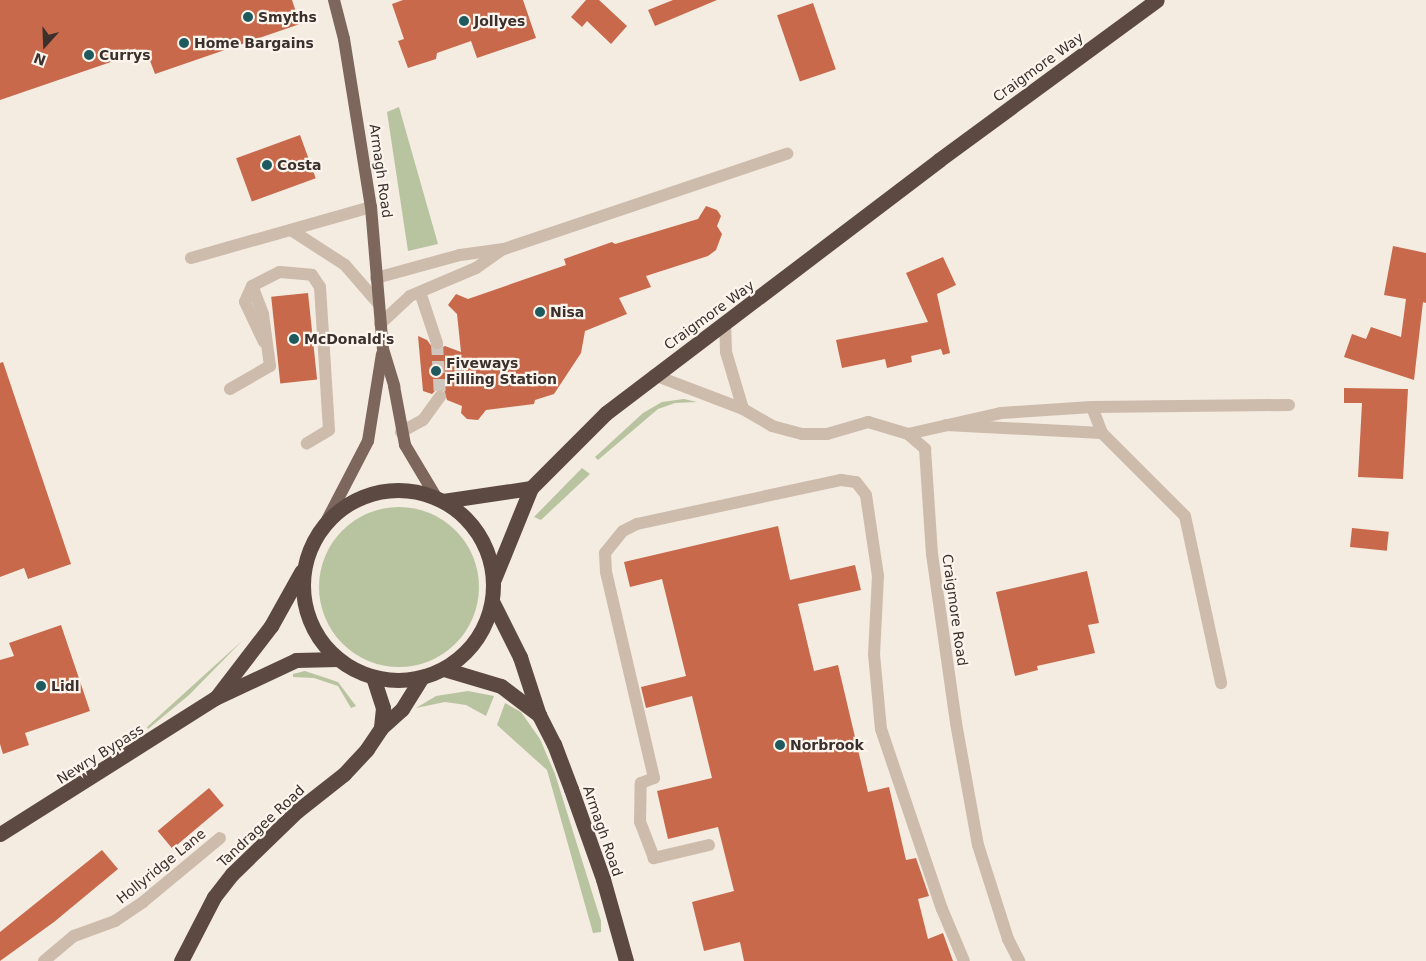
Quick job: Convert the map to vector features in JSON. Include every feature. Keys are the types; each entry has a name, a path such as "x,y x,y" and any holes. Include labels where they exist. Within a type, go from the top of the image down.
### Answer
{"highway":[{"name":"Craigmore Way","path":"494,579 531,488 606,413 939,160 1157,0"},
{"path":"439,499 531,488"},
{"path":"215,698 271,626 304,567 312,543 326,522 345,505 368,494 394,489 419,491 439,499 465,517 481,538 490,558 494,579 492,601 476,640 462,656 444,669 422,677 397,680 373,676 338,659 324,645 310,621 302,588 304,567"},
{"name":"Armagh Road","path":"492,601 520,656 539,715 554,744 579,810 603,879 626,961"},
{"path":"215,698 296,660 338,659"},
{"name":"Armagh Road","path":"444,669 501,686 539,715"},
{"path":"373,676 383,708 381,728"},
{"name":"Tandragee Road","path":"181,961 201,921 232,874 296,811 344,774 367,750 381,728 402,709 422,677"},
{"name":"Newry Bypass","path":"0,834 215,698"}],"main road":[{"name":"Armagh Road","path":"326,522 368,440 382,349 371,207 344,39 334,0"},
{"name":"Armagh Road","path":"382,349 394,386 401,432 405,445 439,499"}],"street":[{"path":"376,278 460,255 504,249 787,154"},
{"path":"191,258 371,207"},
{"path":"291,230 345,266 378,303"},
{"path":"380,324 406,299 476,268 504,249"},
{"path":"230,389 270,366 268,348 245,302 252,286 280,272 312,275 320,287 329,430 307,443"},
{"path":"420,292 437,343"},
{"path":"725,322 726,352 743,409"},
{"path":"654,376 743,409 772,426 802,434 827,434 868,422 908,434 1001,413 1092,407 1289,405"},
{"path":"401,432 423,420 440,397"},
{"path":"1092,407 1102,433 1185,516 1221,683"},
{"path":"946,425 1102,433"},
{"name":"Craigmore Road","path":"908,434 924,449 932,554 956,723 978,845 1008,939 1019,961"},
{"path":"709,845 654,858 640,822 641,783 654,778 606,572 605,553 623,531 637,524 834,482 856,482 866,495 878,576 874,654 881,729 939,899 964,961"},
{"name":"Hollyridge Lane","path":"44,961 74,936 115,922 143,902 220,838"}],"green space":[{"path":"399,107 438,244 408,251 387,112"},
{"path":"684,399 697,402 675,403 658,409 598,460 595,457 643,413 662,402"},
{"path":"582,468 590,474 541,520 534,517"},
{"path":"399,507 430,513 450,525 461,536 473,556 479,587 473,618 461,638 450,649 430,661 399,667 368,661 348,649 337,638 325,618 319,587 325,556 337,536 348,525 368,513"},
{"path":"243,640 189,695 148,729 147,727"},
{"path":"305,671 338,682 356,706 351,708 338,686 314,678 293,677 293,674"},
{"path":"468,691 494,696 486,716 466,705 445,702 416,708 436,696"},
{"path":"505,703 521,712 540,739 555,774 601,921 601,932 593,933 547,770 497,725"}],"building":[{"path":"0,0 292,0 300,24 155,74 146,50 0,100"},
{"name":"Jollyes","path":"403,0 523,0 536,38 477,58 471,41 437,53 436,59 408,68 398,41 404,39 392,4"},
{"path":"586,0 599,0 627,26 611,44 587,21 582,27 571,17"},
{"path":"673,0 717,0 655,26 648,10"},
{"path":"813,3 836,69 800,82 777,15"},
{"path":"300,135 316,178 252,201 236,158"},
{"name":"Nisa","path":"706,206 717,210 721,216 717,226 722,234 716,250 708,256 646,276 651,287 619,298 627,314 585,331 581,353 554,394 535,400 534,404 486,410 478,420 467,419 461,413 462,406 447,400 444,390 437,389 432,394 423,391 418,336 427,340 435,351 445,346 461,352 457,314 448,305 456,294 468,299 566,265 564,259 612,242 615,244 698,219"},
{"path":"1393,246 1426,253 1426,303 1423,302 1414,380 1344,357 1352,334 1366,339 1371,327 1401,337 1406,299 1384,295"},
{"path":"943,257 956,285 937,294 950,353 943,355 941,349 911,356 912,362 887,368 885,359 842,368 836,340 928,322 906,273"},
{"name":"McDonald's","path":"308,293 317,380 280,383 271,297"},
{"path":"3,362 71,564 28,579 24,568 0,577 0,363"},
{"path":"1344,388 1408,389 1403,479 1358,477 1362,403 1344,403"},
{"name":"Norbrook","path":"778,526 790,580 855,565 861,590 798,604 814,671 838,665 868,792 889,787 906,860 916,858 929,896 918,899 928,939 943,933 953,961 744,961 740,942 704,951 692,902 734,891 718,827 668,839 657,791 712,778 692,696 646,708 641,687 686,676 662,579 630,587 624,562"},
{"path":"1352,528 1389,532 1387,551 1350,547"},
{"path":"1087,571 1099,623 1088,625 1095,653 1037,666 1038,670 1015,676 996,592"},
{"name":"Lidl","path":"61,625 90,711 25,733 29,745 3,754 0,744 0,660 14,656 9,643"},
{"path":"209,788 224,806 172,849 158,831"},
{"path":"102,850 118,869 54,922 0,961 0,932"}],"tunnel":[{"path":"437,343 440,397"}],"place":[{"name":"Smyths","path":"248,17"},
{"name":"Jollyes","path":"464,21"},
{"name":"Home Bargains","path":"184,43"},
{"name":"Currys","path":"89,55"},
{"name":"Costa","path":"267,165"},
{"name":"Nisa","path":"540,312"},
{"name":"McDonald's","path":"294,339"},
{"name":"Fiveways Filling Station","path":"436,371"},
{"name":"Lidl","path":"41,686"},
{"name":"Norbrook","path":"780,745"}]}
